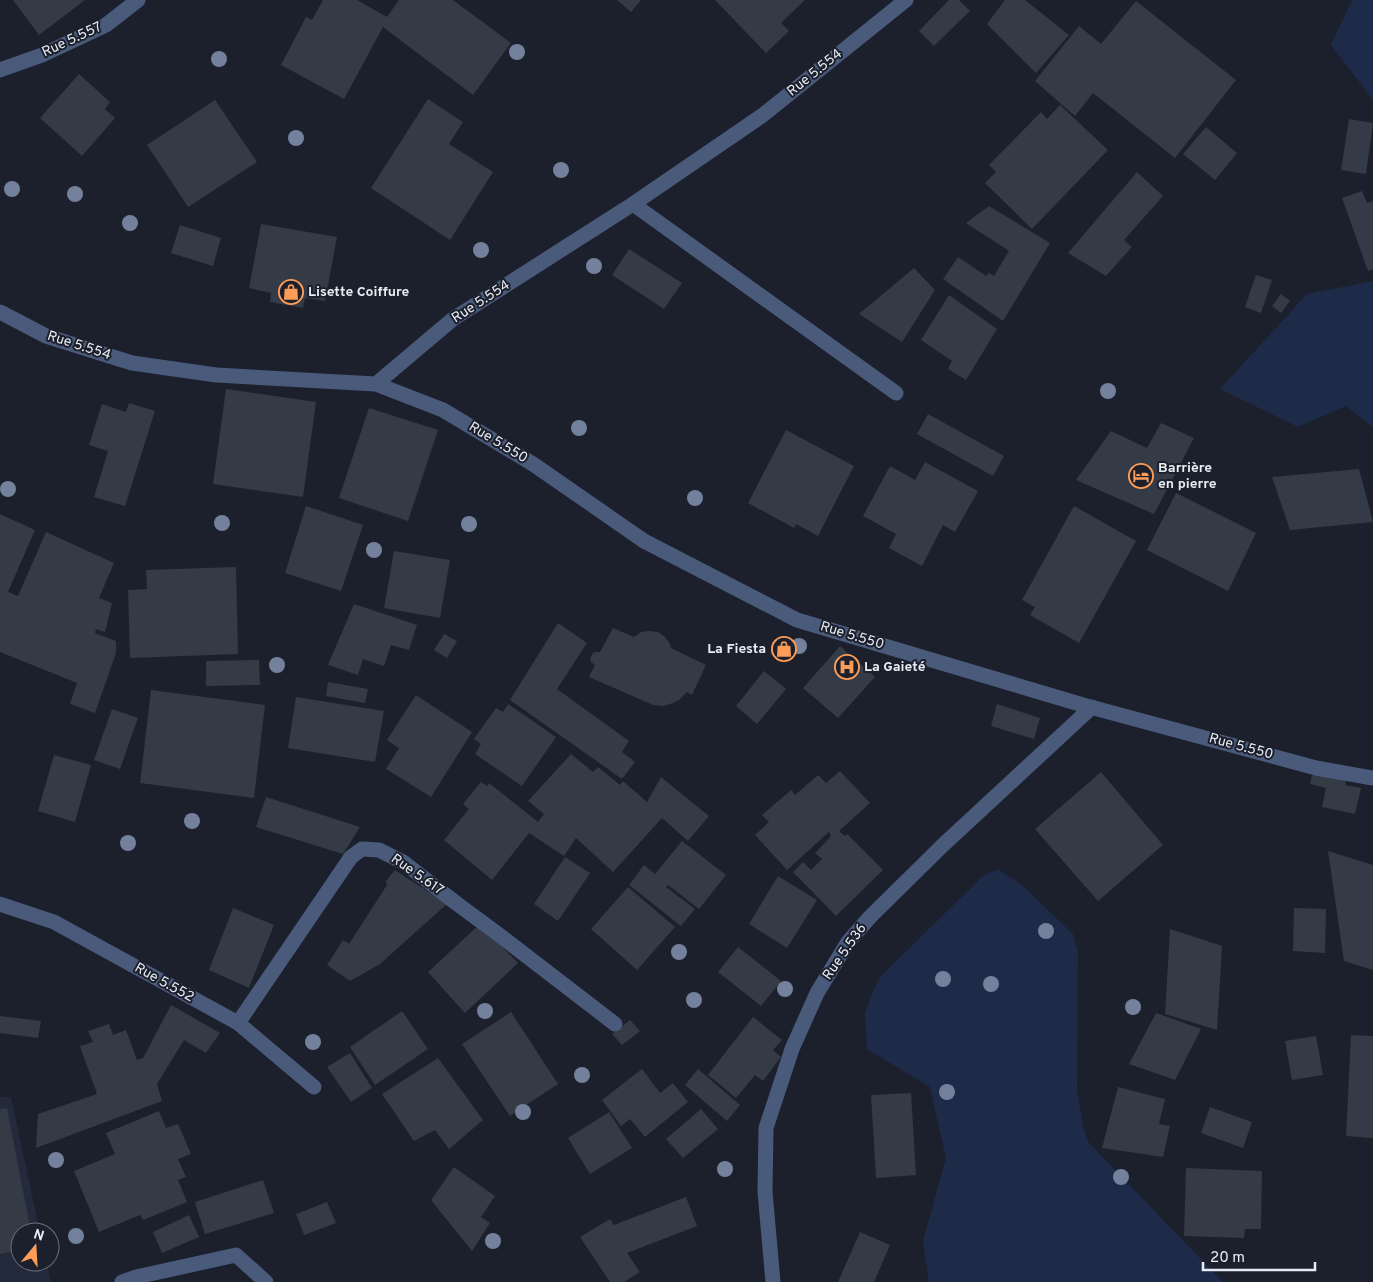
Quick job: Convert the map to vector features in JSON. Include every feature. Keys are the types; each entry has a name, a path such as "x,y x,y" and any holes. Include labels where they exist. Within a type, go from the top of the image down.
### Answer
{"street":[{"name":"Rue 5.557","path":"0,70 42,55 106,25 138,0"},
{"name":"Rue 5.554","path":"0,312 46,336 132,363 216,374 376,384 453,319 633,204 763,116 906,0"},
{"path":"633,204 896,393"},
{"name":"Rue 5.550","path":"376,384 443,410 533,464 644,541 798,620 1092,707 1316,768 1373,778"},
{"name":"Rue 5.536","path":"773,1282 765,1192 766,1128 792,1049 817,993 848,942 870,917 942,846 1092,707"},
{"name":"Rue 5.617","path":"238,1024 351,857 362,849 379,850 403,862 615,1024"},
{"name":"Rue 5.552","path":"0,904 54,922 238,1024 314,1087"},
{"path":"122,1282 136,1277 236,1255 266,1282"}],"shaded area":[{"path":"1352,0 1373,0 1373,100 1331,45"},
{"path":"1373,281 1373,427 1346,406 1298,427 1220,389 1307,294"},
{"path":"998,869 1025,888 1073,934 1078,951 1077,1091 1083,1127 1089,1143 1223,1282 929,1282 923,1241 946,1158 930,1087 867,1049 865,1013 880,977 982,877"},
{"path":"0,1097 11,1097 38,1222 10,1222 10,1272 49,1272 51,1282 0,1282"}],"building":[{"path":"13,0 85,0 39,35"},
{"path":"323,0 357,0 387,17 399,0 453,0 511,43 473,95 383,27 344,99 281,65 306,17 312,20"},
{"path":"617,0 641,0 631,12"},
{"path":"715,0 805,0 781,23 789,31 766,53"},
{"path":"949,0 959,0 970,11 934,46 919,31"},
{"path":"1005,0 1025,0 1069,35 1036,73 987,24"},
{"path":"1136,1 1236,80 1175,158 1093,93 1075,116 1035,81 1079,26 1101,44"},
{"path":"79,74 110,102 105,109 115,118 82,156 40,118"},
{"path":"428,99 463,122 449,144 493,172 450,240 371,188"},
{"path":"215,100 257,162 188,207 147,145"},
{"path":"1060,105 1108,150 1032,229 985,183 996,172 989,165 1041,112 1047,119"},
{"path":"1349,119 1373,123 1366,174 1341,170"},
{"path":"1206,127 1237,153 1215,180 1183,154"},
{"path":"1137,172 1163,196 1124,240 1132,247 1106,276 1068,253"},
{"path":"1362,191 1367,203 1373,201 1373,269 1368,271 1342,198"},
{"path":"989,206 1050,243 1003,321 943,279 958,257 986,276 989,273 994,276 1009,251 966,223"},
{"path":"261,224 337,237 325,301 305,298 303,308 270,302 271,293 249,288"},
{"path":"180,225 221,238 213,266 171,253"},
{"path":"629,249 682,283 664,309 612,275"},
{"path":"914,268 935,290 902,342 859,314"},
{"path":"1256,275 1272,280 1261,313 1245,307"},
{"path":"1281,294 1290,301 1281,313 1272,306"},
{"path":"949,295 997,329 966,380 948,369 952,361 921,340"},
{"path":"226,389 316,402 303,497 213,484"},
{"path":"129,403 155,411 125,506 94,497 108,451 89,445 102,404 126,412"},
{"path":"369,408 438,430 408,521 339,498"},
{"path":"928,414 1004,456 993,476 917,434"},
{"path":"1161,423 1194,438 1154,514 1076,480 1111,431 1147,448"},
{"path":"786,430 854,466 818,536 796,524 794,528 748,503"},
{"path":"925,462 978,491 955,532 943,525 922,566 889,548 896,534 863,516 890,466 915,480"},
{"path":"1359,469 1373,522 1290,530 1272,477"},
{"path":"1176,493 1256,533 1228,591 1147,550"},
{"path":"306,506 363,525 341,591 285,573"},
{"path":"1074,506 1136,541 1079,643 1030,615 1035,607 1022,600"},
{"path":"0,514 35,530 8,592 18,596 46,532 114,563 99,598 112,603 105,632 96,629 95,633 116,641 116,653 95,713 70,704 77,683 0,652"},
{"path":"394,551 450,560 440,618 384,608"},
{"path":"236,567 238,654 130,658 128,590 147,589 146,570"},
{"path":"354,604 417,625 409,650 391,645 384,666 363,659 358,675 328,665"},
{"path":"558,623 587,643 557,689 629,741 622,752 635,762 622,779 510,700"},
{"path":"613,628 634,637 641,632 658,632 665,637 671,648 706,665 692,695 687,692 673,703 663,706 653,705 589,677 595,665 590,659 592,654 600,652"},
{"path":"444,634 457,641 447,658 434,650"},
{"path":"840,646 875,677 838,718 803,688"},
{"path":"259,660 260,685 206,686 206,661"},
{"path":"764,671 786,689 757,724 736,706"},
{"path":"328,682 368,689 365,703 326,696"},
{"path":"151,690 265,705 254,798 140,783"},
{"path":"416,695 472,732 431,797 386,769 399,748 387,740"},
{"path":"296,697 384,711 375,762 288,748"},
{"path":"508,704 556,737 522,786 475,754 481,744 474,739 496,708 503,712"},
{"path":"997,704 1040,718 1034,739 991,726"},
{"path":"112,709 138,718 120,769 94,760"},
{"path":"571,754 593,772 598,767 620,785 623,781 647,802 661,777 709,816 688,841 662,818 613,872 576,838 564,856 529,833 492,880 444,840 469,809 463,804 481,782 487,786 489,783 538,822 544,814 528,801"},
{"path":"54,755 91,765 75,822 38,811"},
{"path":"1314,768 1347,776 1345,785 1361,788 1355,814 1322,807 1326,788 1310,784"},
{"path":"840,771 870,803 839,831 845,836 847,834 883,870 836,916 793,872 803,862 811,870 822,859 815,853 831,836 829,832 787,870 755,835 769,822 762,815 791,790 795,795 818,775 826,783"},
{"path":"1101,772 1163,845 1098,901 1035,829"},
{"path":"266,797 360,827 343,854 256,827"},
{"path":"682,841 726,875 699,909 668,885 666,887 695,909 681,926 629,885 644,865 655,874"},
{"path":"1328,851 1373,865 1373,970 1344,961"},
{"path":"565,857 590,873 558,921 534,904"},
{"path":"395,870 447,904 380,964 350,981 327,965 343,940 349,944 387,885 386,881"},
{"path":"778,876 817,900 787,948 749,924"},
{"path":"628,887 675,927 637,970 591,929"},
{"path":"233,908 274,925 249,988 209,970"},
{"path":"1294,908 1326,909 1325,953 1293,951"},
{"path":"480,924 518,963 465,1013 428,972"},
{"path":"1170,929 1222,946 1217,1030 1165,1014"},
{"path":"738,947 781,981 761,1006 718,972"},
{"path":"171,1005 220,1033 206,1053 184,1040 157,1084 162,1101 36,1148 38,1114 97,1094 80,1046 93,1042 88,1031 109,1024 113,1035 126,1030 137,1060 143,1058"},
{"path":"402,1011 428,1049 375,1085 350,1047"},
{"path":"511,1012 558,1084 510,1116 462,1044"},
{"path":"1156,1013 1201,1029 1175,1080 1129,1064"},
{"path":"0,1016 41,1021 38,1038 0,1033"},
{"path":"753,1017 782,1040 773,1050 781,1057 763,1081 755,1075 736,1098 708,1075"},
{"path":"630,1020 640,1031 622,1045 612,1034"},
{"path":"1351,1035 1373,1036 1373,1138 1346,1136"},
{"path":"1316,1036 1323,1075 1292,1080 1285,1041"},
{"path":"350,1053 372,1088 351,1102 327,1067"},
{"path":"438,1058 483,1120 449,1149 435,1130 414,1141 382,1094"},
{"path":"642,1069 660,1093 673,1083 688,1102 645,1137 630,1119 621,1126 602,1100"},
{"path":"698,1069 740,1105 727,1121 685,1085"},
{"path":"1118,1087 1165,1099 1159,1124 1170,1126 1163,1157 1102,1148"},
{"path":"911,1093 916,1175 876,1178 871,1095"},
{"path":"1210,1107 1252,1122 1243,1148 1201,1133"},
{"path":"7,1108 29,1222 10,1222 10,1252 0,1254 0,1109"},
{"path":"701,1109 718,1129 683,1158 666,1139"},
{"path":"159,1111 166,1128 178,1124 191,1154 178,1159 186,1177 178,1180 187,1202 143,1220 140,1215 99,1232 74,1171 115,1154 106,1133"},
{"path":"609,1112 632,1148 590,1174 568,1138"},
{"path":"454,1167 495,1196 481,1217 490,1223 472,1251 431,1200"},
{"path":"1186,1168 1262,1171 1261,1229 1245,1229 1244,1238 1184,1236"},
{"path":"263,1180 274,1213 205,1234 195,1202"},
{"path":"686,1197 697,1226 627,1253 640,1272 624,1282 610,1282 580,1237 610,1219 614,1225"},
{"path":"327,1202 336,1223 304,1235 296,1214"},
{"path":"189,1215 199,1237 162,1253 153,1232"},
{"path":"860,1232 890,1245 874,1282 838,1282"}],"place":[{"name":"Lisette Coiffure","path":"291,292"},
{"name":"Barrière en pierre","path":"1141,476"},
{"name":"La Fiesta","path":"784,649"},
{"name":"La Gaieté","path":"847,667"}]}
